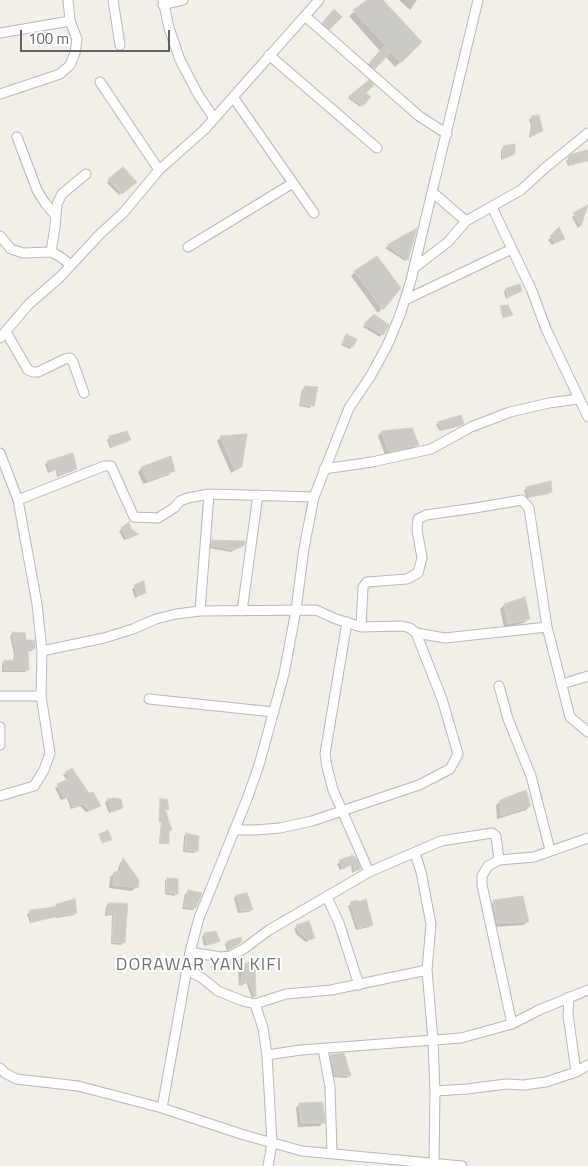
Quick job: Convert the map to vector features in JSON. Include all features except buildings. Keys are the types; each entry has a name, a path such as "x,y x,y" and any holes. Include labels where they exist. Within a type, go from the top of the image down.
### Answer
{"street":[{"path":"0,94 60,74 70,65 75,53 77,39 70,21 68,0"},
{"path":"113,0 120,45"},
{"path":"183,0 163,3 180,60 199,96 214,118"},
{"path":"162,1108 190,952 200,918 259,765 284,674 314,497 349,408 370,377 387,346 405,300 447,134 478,0"},
{"path":"84,393 70,358 38,372 33,372 28,370 3,335 29,304 71,266 105,229 123,213 159,170 204,130 269,55 306,16 317,1"},
{"path":"306,16 419,116 447,134"},
{"path":"0,33 70,21"},
{"path":"269,55 377,148"},
{"path":"100,82 159,170"},
{"path":"233,97 314,213"},
{"path":"414,268 448,242 466,221 521,190 588,133"},
{"path":"17,137 37,190 55,215"},
{"path":"51,252 57,204 62,194 86,174"},
{"path":"188,247 293,183"},
{"path":"432,192 466,221"},
{"path":"492,207 532,291 546,329 588,418"},
{"path":"0,237 10,249 23,253 51,252 71,266"},
{"path":"405,300 512,249"},
{"path":"324,469 372,462 431,449 471,427 510,412 549,402 578,399"},
{"path":"0,453 18,500 37,604 42,651 41,696 50,753 44,770 34,786 0,796"},
{"path":"18,500 104,466 111,466 134,517 158,518 188,498 209,494 314,497"},
{"path":"0,481 10,480"},
{"path":"200,611 209,494"},
{"path":"242,611 258,495"},
{"path":"361,627 363,587 367,582 401,580 418,573 422,558 417,530 418,519 426,515 522,500 528,508 547,627 570,717 588,732"},
{"path":"42,651 104,638 156,619 200,611 274,612 316,610 361,627 402,626 410,628 416,633 442,699 458,754 450,769 420,785 312,821 280,828 234,830"},
{"path":"346,622 325,754 326,767 342,812 369,872"},
{"path":"416,633 446,638 547,627"},
{"path":"562,684 588,676"},
{"path":"499,686 508,719 531,776 550,850"},
{"path":"0,696 41,696"},
{"path":"148,699 274,712"},
{"path":"0,727 0,745"},
{"path":"190,952 220,957 231,956 269,930 369,872 441,841 492,833 496,836 498,860"},
{"path":"512,1024 488,920 482,876 488,866 498,860 534,857 588,838"},
{"path":"415,853 421,872 431,924 427,970 435,1091 434,1164"},
{"path":"327,897 339,923 360,985"},
{"path":"186,969 218,990 255,1004 286,994 332,990 427,970"},
{"path":"267,1055 358,1045 461,1038 512,1024 588,990"},
{"path":"569,997 568,1015 576,1072"},
{"path":"255,1004 263,1028 267,1055 272,1143 268,1166"},
{"path":"323,1049 330,1087 332,1153"},
{"path":"435,1091 546,1082 576,1072 588,1065"},
{"path":"0,1068 16,1079 78,1086 162,1108 302,1151 462,1166"},
{"path":"357,1156 357,1166"}],"district":[{"name":"DORAWAR YAN KIFI","path":"199,966"}]}
